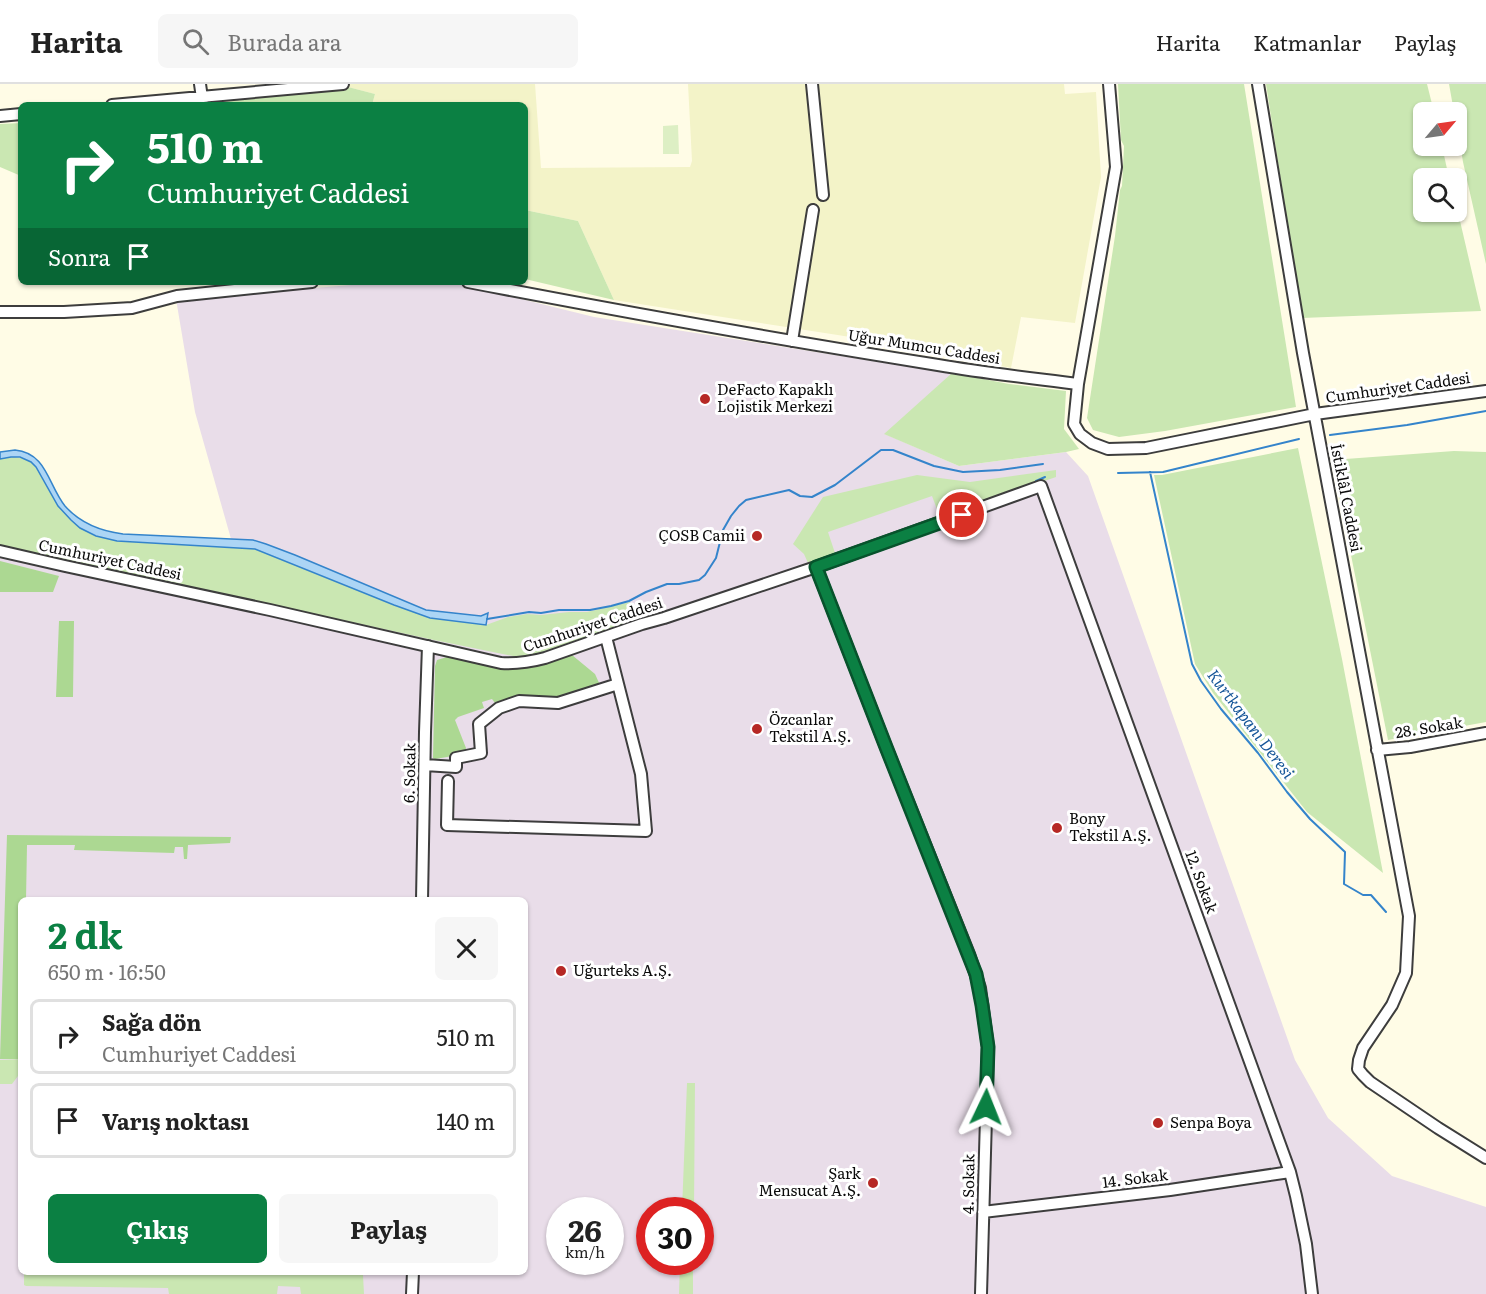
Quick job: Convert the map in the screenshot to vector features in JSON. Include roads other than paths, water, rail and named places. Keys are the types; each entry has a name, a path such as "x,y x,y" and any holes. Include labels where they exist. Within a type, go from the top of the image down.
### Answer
{"street":[{"path":"200,84 202,101"},
{"path":"180,102 202,101 229,94 343,84"},
{"path":"812,84 823,195"},
{"path":"1078,384 1116,167 1109,84"},
{"name":"İstiklâl Caddesi","path":"1258,84 1303,353 1409,916 1406,974 1392,1005 1363,1048 1358,1069 1370,1082 1482,1155"},
{"path":"0,116 18,114"},
{"path":"792,341 813,210"},
{"path":"0,312 64,312 132,308 224,286 246,285"},
{"name":"Uğur Mumcu Caddesi","path":"484,285 641,315 940,366 1078,384"},
{"name":"Cumhuriyet Caddesi","path":"1078,384 1074,424 1080,434 1092,443 1108,449 1146,448 1315,414 1486,391"},
{"name":"Cumhuriyet Caddesi","path":"0,550 513,664 538,660 816,567 1041,486"},
{"name":"12. Sokak","path":"1041,486 1290,1172 1306,1244 1312,1294"},
{"name":"4. Sokak","path":"816,567 976,974 988,1047 981,1294"},
{"path":"448,781 447,825 646,831 641,774 606,637"},
{"name":"6. Sokak","path":"422,897 428,646"},
{"path":"425,765 456,767 456,758 481,753 479,724 499,708 519,701 558,703 618,684"},
{"name":"28. Sokak","path":"1377,750 1410,747 1486,733"},
{"name":"14. Sokak","path":"983,1212 1159,1191 1290,1172"},
{"path":"412,1294 413,1275"}],"water":[{"path":"15,450 26,452 34,457 46,471 59,498 77,517 106,531 123,534 253,540 295,555 426,610 481,616 488,613 486,625 430,618 255,549 117,541 96,536 80,528 58,506 31,462 20,457 0,459 0,452"}],"waterway":[{"path":"1330,435 1407,425 1486,411"},
{"path":"1118,473 1163,472 1299,439"},
{"path":"487,619 529,612 590,610 629,601 667,584 699,580 716,558 723,530 731,516 746,500 789,490 800,496 812,497 835,485 881,450 893,450 934,466 963,472 1043,464"},
{"name":"Kurtkapanı Deresi","path":"1150,472 1192,664 1201,681 1287,792 1310,819 1345,852 1344,884 1363,895 1371,895 1386,912"},
{"path":"1036,481 1045,477"}],"place":[{"name":"DeFacto Kapaklı Lojistik Merkezi","path":"705,399"},
{"name":"ÇOSB Camii","path":"757,536"},
{"name":"Özcanlar Tekstil A.Ş.","path":"757,729"},
{"name":"Bony Tekstil A.Ş.","path":"1057,828"},
{"name":"Uğurteks A.Ş.","path":"561,971"},
{"name":"Senpa Boya","path":"1158,1123"},
{"name":"Şark Mensucat A.Ş.","path":"873,1183"}]}
